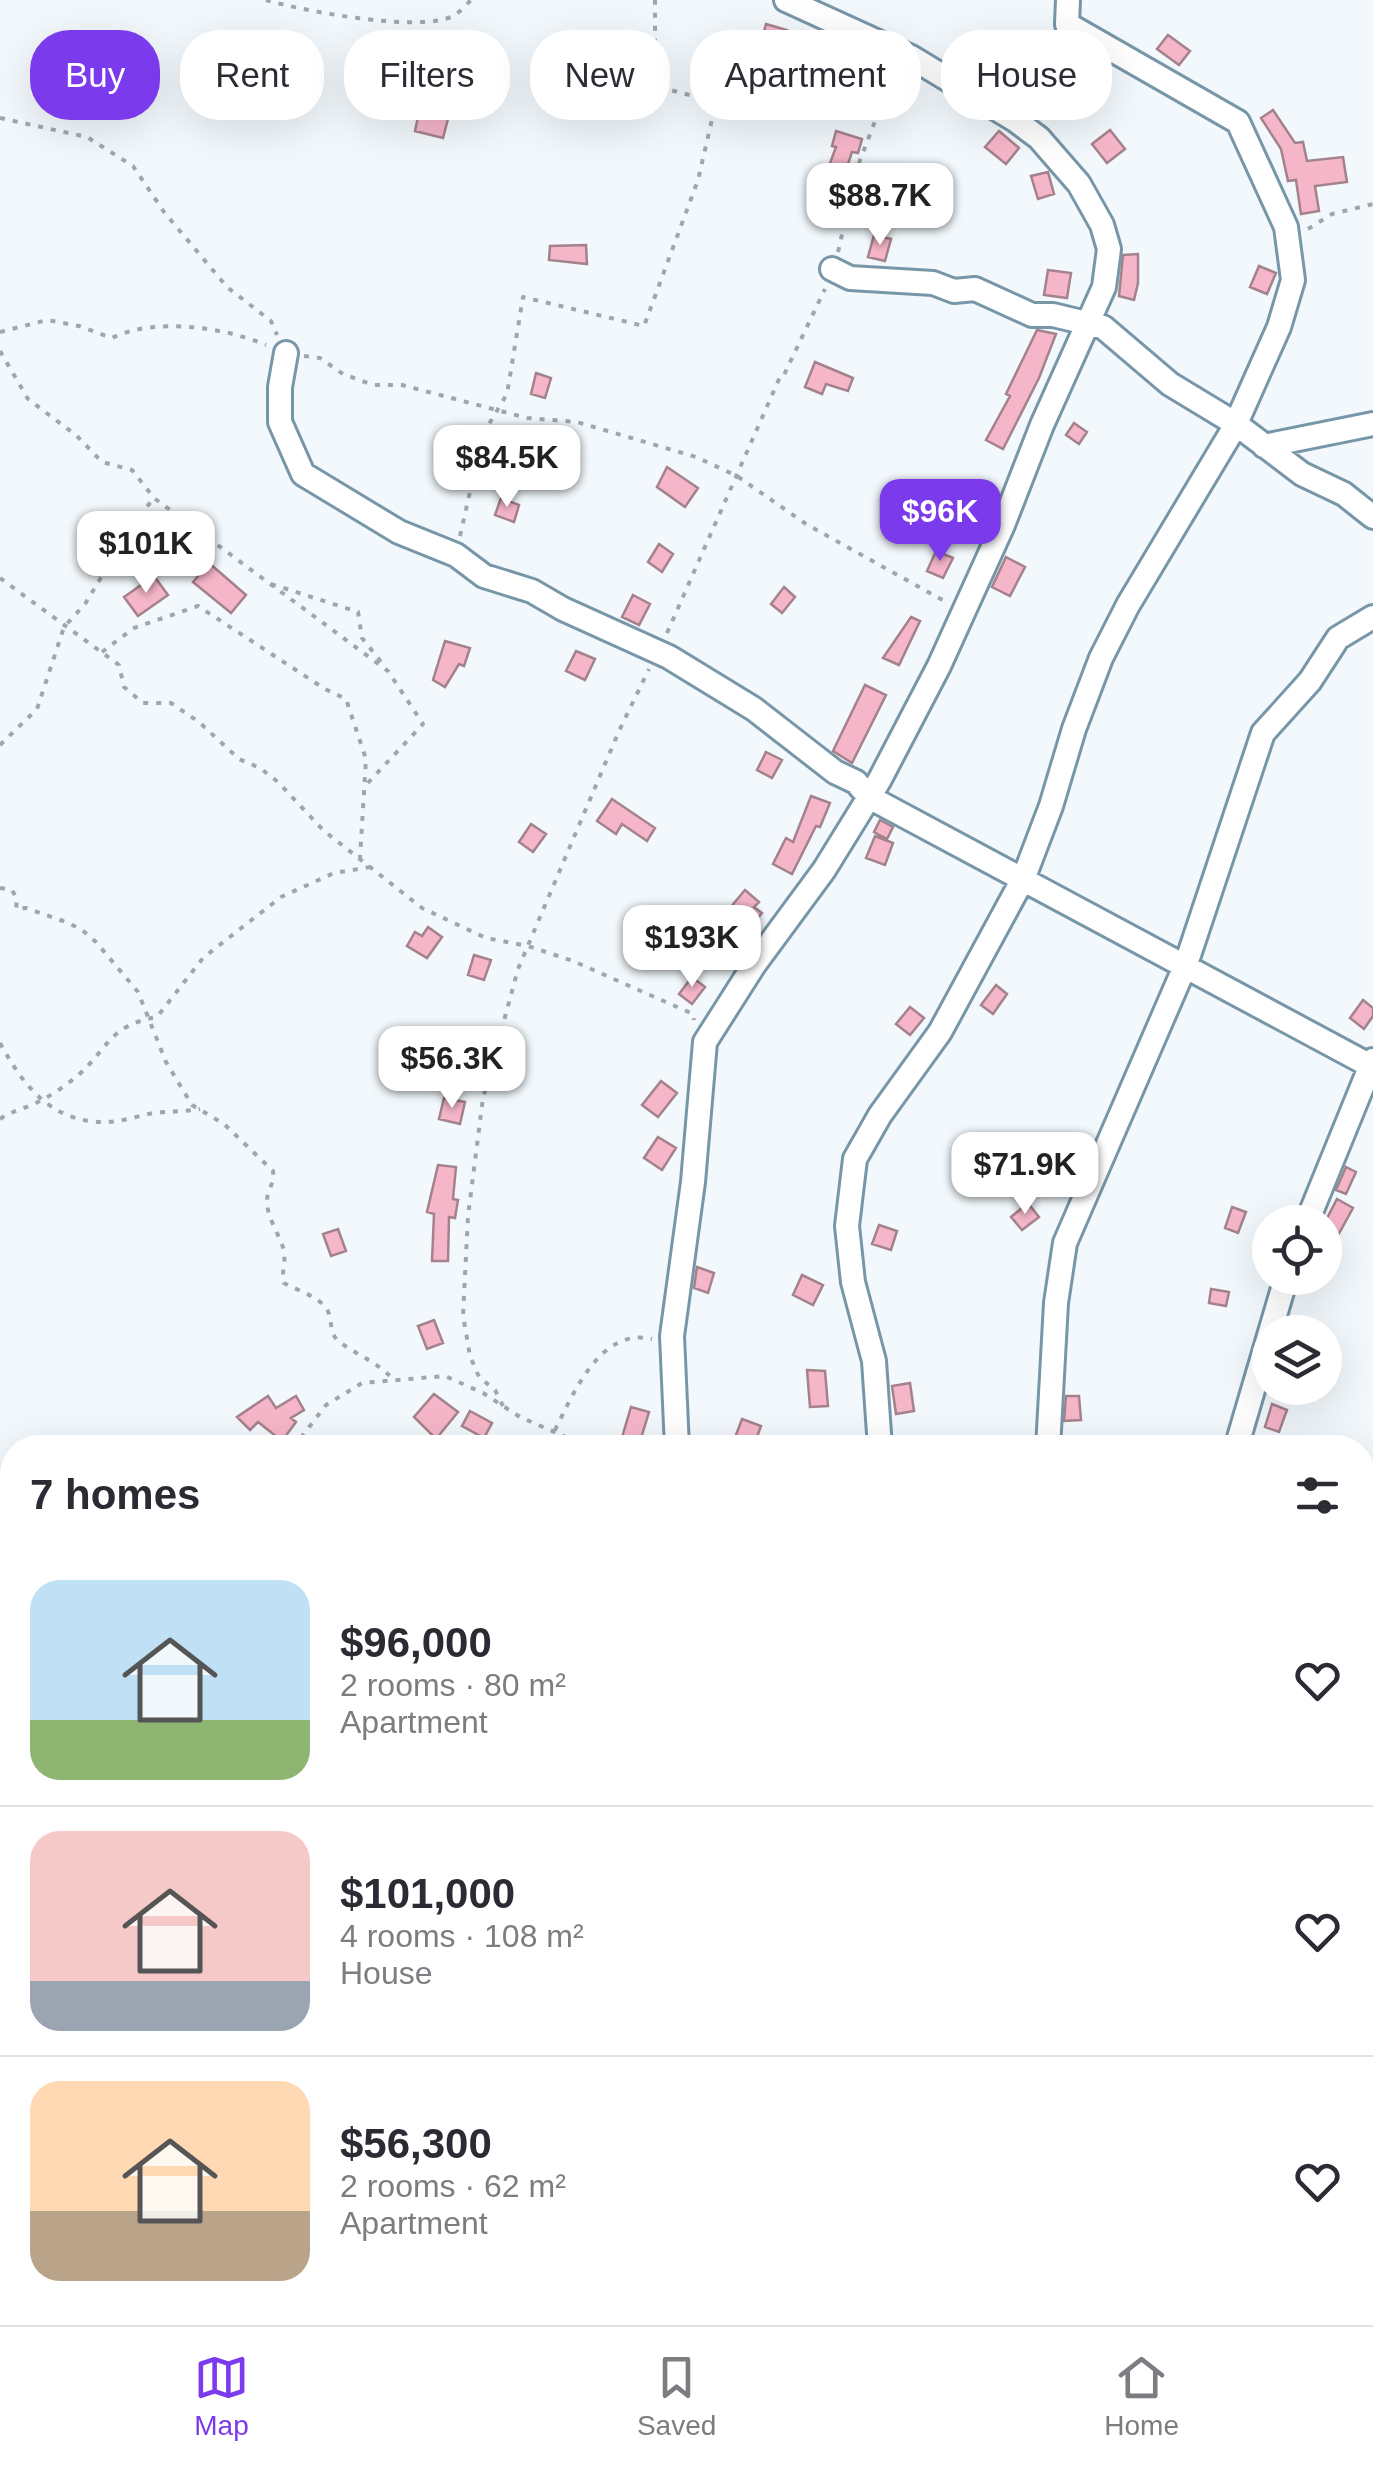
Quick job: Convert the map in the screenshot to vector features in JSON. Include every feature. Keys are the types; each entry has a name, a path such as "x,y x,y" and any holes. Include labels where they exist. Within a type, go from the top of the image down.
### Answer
{"street":[{"path":"786,0 851,30"},
{"path":"879,1435 874,1361 853,1282 847,1226 855,1160 880,1115 940,1032 1024,877 1102,658 1128,605 1236,424 1279,328 1292,280 1286,226 1238,122 1067,24 1068,0"},
{"path":"676,1435 672,1336 693,1182 705,1042 870,797 964,612 1104,287 1109,249 1102,225 1079,184 1039,138 921,63"},
{"path":"832,268 850,278 975,289 1032,315 1053,315 1103,327 1170,384 1236,424 1302,474 1344,494 1373,517"},
{"path":"286,353 280,387 280,422 303,474 398,532 456,555 484,576 532,591 658,651 754,709 835,772 856,782 870,797 1372,1066 1314,1205"},
{"path":"1264,446 1373,424"},
{"path":"1049,1435 1056,1303 1064,1244 1186,964 1263,733 1310,681 1338,638 1373,617"},
{"path":"1240,1435 1281,1295"}],"path":[{"path":"266,0 302,11 402,22 452,17 471,0"},
{"path":"456,555 482,434 507,394 523,296 644,326 698,180 716,102 655,86 655,0"},
{"path":"0,118 88,137 133,166 164,212 227,287 271,321 286,353"},
{"path":"502,1406 494,1390 479,1378 463,1315 468,1216 483,1098 518,969 619,731 780,377 821,300 841,244 857,168 875,120"},
{"path":"1288,242 1332,214 1373,204"},
{"path":"0,332 47,320 112,338 130,329 158,324 238,332 286,353 320,358 343,374 372,385 402,385 497,411 577,422 696,457 737,476 806,524 964,612"},
{"path":"0,351 28,399 77,436 102,462 132,470 154,498 388,670"},
{"path":"0,745 37,709 64,627 86,604 105,570 124,549 132,526 154,498"},
{"path":"0,578 119,665 124,687 142,703 171,703 199,722 239,759 278,782 323,830 422,908 486,938 528,946 573,961 693,1014 697,1033 705,1042"},
{"path":"266,582 358,612 362,638 423,724 365,786"},
{"path":"102,652 134,628 198,606 346,699 366,760 360,859"},
{"path":"0,1119 41,1100 78,1075 111,1037 133,1022 156,1018 212,950 281,897 334,873 371,867"},
{"path":"0,888 12,890 18,899 16,909 26,908 81,929 138,992 172,1072 192,1105 237,1134 273,1171 275,1180 267,1199 285,1255 284,1284 319,1301 331,1317 333,1336 379,1364 394,1379"},
{"path":"0,1043 25,1086 69,1118 109,1122 200,1109"},
{"path":"554,1430 595,1361 620,1340 672,1336"},
{"path":"303,1435 326,1406 362,1383 445,1376 465,1383 529,1421 564,1435"}],"building":[{"path":"766,24 787,30 764,30"},
{"path":"1168,35 1190,51 1179,65 1157,49"},
{"path":"1273,110 1295,143 1303,142 1307,161 1343,157 1347,182 1315,186 1319,211 1301,214 1296,180 1288,181 1281,149 1261,118"},
{"path":"417,120 448,120 443,138 415,131"},
{"path":"1110,130 1125,149 1107,163 1092,144"},
{"path":"836,131 862,139 858,153 852,152 838,194 821,188 836,147 832,146"},
{"path":"999,131 1019,148 1006,164 985,147"},
{"path":"1048,172 1054,194 1038,199 1031,176"},
{"path":"874,235 891,239 885,261 868,257"},
{"path":"586,245 587,264 549,260 550,246"},
{"path":"1138,254 1134,300 1119,296 1123,255"},
{"path":"1259,266 1276,273 1267,294 1250,287"},
{"path":"1048,270 1071,273 1067,298 1044,295"},
{"path":"1037,330 1056,334 1003,449 986,440 1010,396 1006,394"},
{"path":"815,362 853,378 848,391 826,384 822,394 805,387"},
{"path":"536,373 551,378 545,398 531,394"},
{"path":"1074,423 1087,432 1079,444 1066,435"},
{"path":"667,467 698,488 685,507 657,487"},
{"path":"965,482 986,490 975,517 954,508"},
{"path":"501,498 519,505 514,522 495,515"},
{"path":"659,544 673,554 662,572 648,562"},
{"path":"936,551 953,558 943,578 927,571"},
{"path":"1006,557 1025,567 1010,596 992,587"},
{"path":"209,563 246,595 231,613 193,582"},
{"path":"154,576 168,595 138,616 124,597"},
{"path":"784,587 795,597 782,613 771,604"},
{"path":"633,595 650,604 639,625 622,617"},
{"path":"911,617 920,621 899,665 883,658"},
{"path":"445,641 470,648 464,666 459,664 445,687 433,680"},
{"path":"576,651 595,659 585,680 566,671"},
{"path":"865,685 886,695 852,763 833,751"},
{"path":"766,752 782,760 772,778 757,770"},
{"path":"811,796 830,803 792,874 773,864 786,838 793,842"},
{"path":"612,799 655,828 647,841 622,824 616,834 597,821"},
{"path":"880,820 893,827 887,839 874,832"},
{"path":"531,824 546,834 533,852 519,842"},
{"path":"875,836 893,843 885,865 866,858"},
{"path":"745,890 759,902 754,907 762,913 724,962 707,947 735,914 729,909"},
{"path":"428,927 442,937 427,958 407,946 415,932 422,936"},
{"path":"474,955 491,960 484,980 468,975"},
{"path":"692,977 705,987 692,1004 679,994"},
{"path":"996,985 1007,994 993,1014 981,1005"},
{"path":"1363,1000 1373,1008 1373,1016 1364,1029 1350,1018"},
{"path":"910,1007 924,1018 910,1035 896,1024"},
{"path":"661,1081 677,1093 658,1117 642,1105"},
{"path":"444,1098 465,1102 460,1124 439,1119"},
{"path":"658,1137 676,1148 662,1170 644,1158"},
{"path":"438,1165 456,1167 453,1199 458,1200 455,1218 449,1217 448,1261 432,1261 434,1214 427,1212"},
{"path":"1346,1167 1356,1172 1346,1194 1336,1190"},
{"path":"1337,1199 1353,1208 1342,1228 1342,1205 1334,1205"},
{"path":"1028,1203 1039,1217 1022,1230 1011,1217"},
{"path":"1232,1207 1246,1212 1238,1233 1225,1228"},
{"path":"879,1225 897,1231 891,1250 872,1244"},
{"path":"338,1229 346,1251 331,1256 323,1234"},
{"path":"697,1267 714,1273 708,1293 694,1288"},
{"path":"802,1275 823,1285 813,1305 793,1295"},
{"path":"1211,1289 1229,1292 1226,1306 1209,1303"},
{"path":"434,1320 443,1343 427,1349 418,1326"},
{"path":"807,1370 825,1371 828,1406 810,1407"},
{"path":"910,1383 914,1411 896,1414 892,1386"},
{"path":"434,1394 458,1412 439,1435 432,1435 414,1417"},
{"path":"268,1396 276,1408 296,1396 304,1410 291,1418 296,1422 286,1435 274,1435 258,1422 250,1430 237,1417"},
{"path":"1066,1396 1079,1396 1081,1420 1064,1421"},
{"path":"1272,1405 1287,1410 1279,1432 1265,1427"},
{"path":"631,1407 649,1412 642,1435 623,1435"},
{"path":"470,1411 492,1423 486,1435 462,1426"},
{"path":"742,1419 761,1426 758,1435 736,1435"}]}
